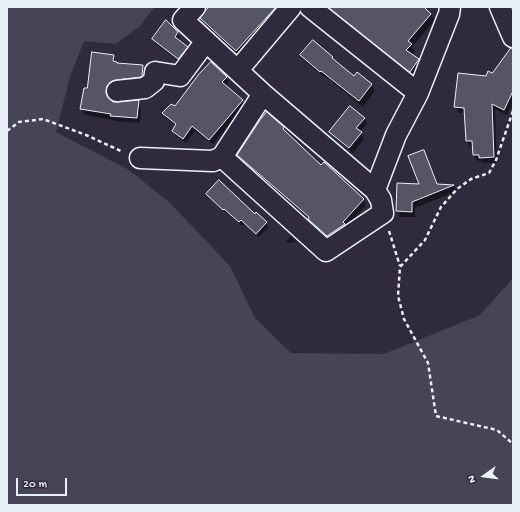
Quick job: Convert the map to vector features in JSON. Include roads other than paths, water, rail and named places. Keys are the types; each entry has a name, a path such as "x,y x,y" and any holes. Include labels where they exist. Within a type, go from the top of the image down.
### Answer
{"street":[{"path":"195,7 183,20 263,94 375,190 381,200 383,213 326,251 222,157"},
{"path":"238,70 291,7"},
{"path":"310,7 418,93"},
{"path":"375,190 396,135 418,93 450,14 450,7"},
{"path":"500,7 513,37"},
{"path":"117,91 145,88 154,81 155,72 180,76 206,41"},
{"path":"140,158 213,161 222,157 263,94"}]}
